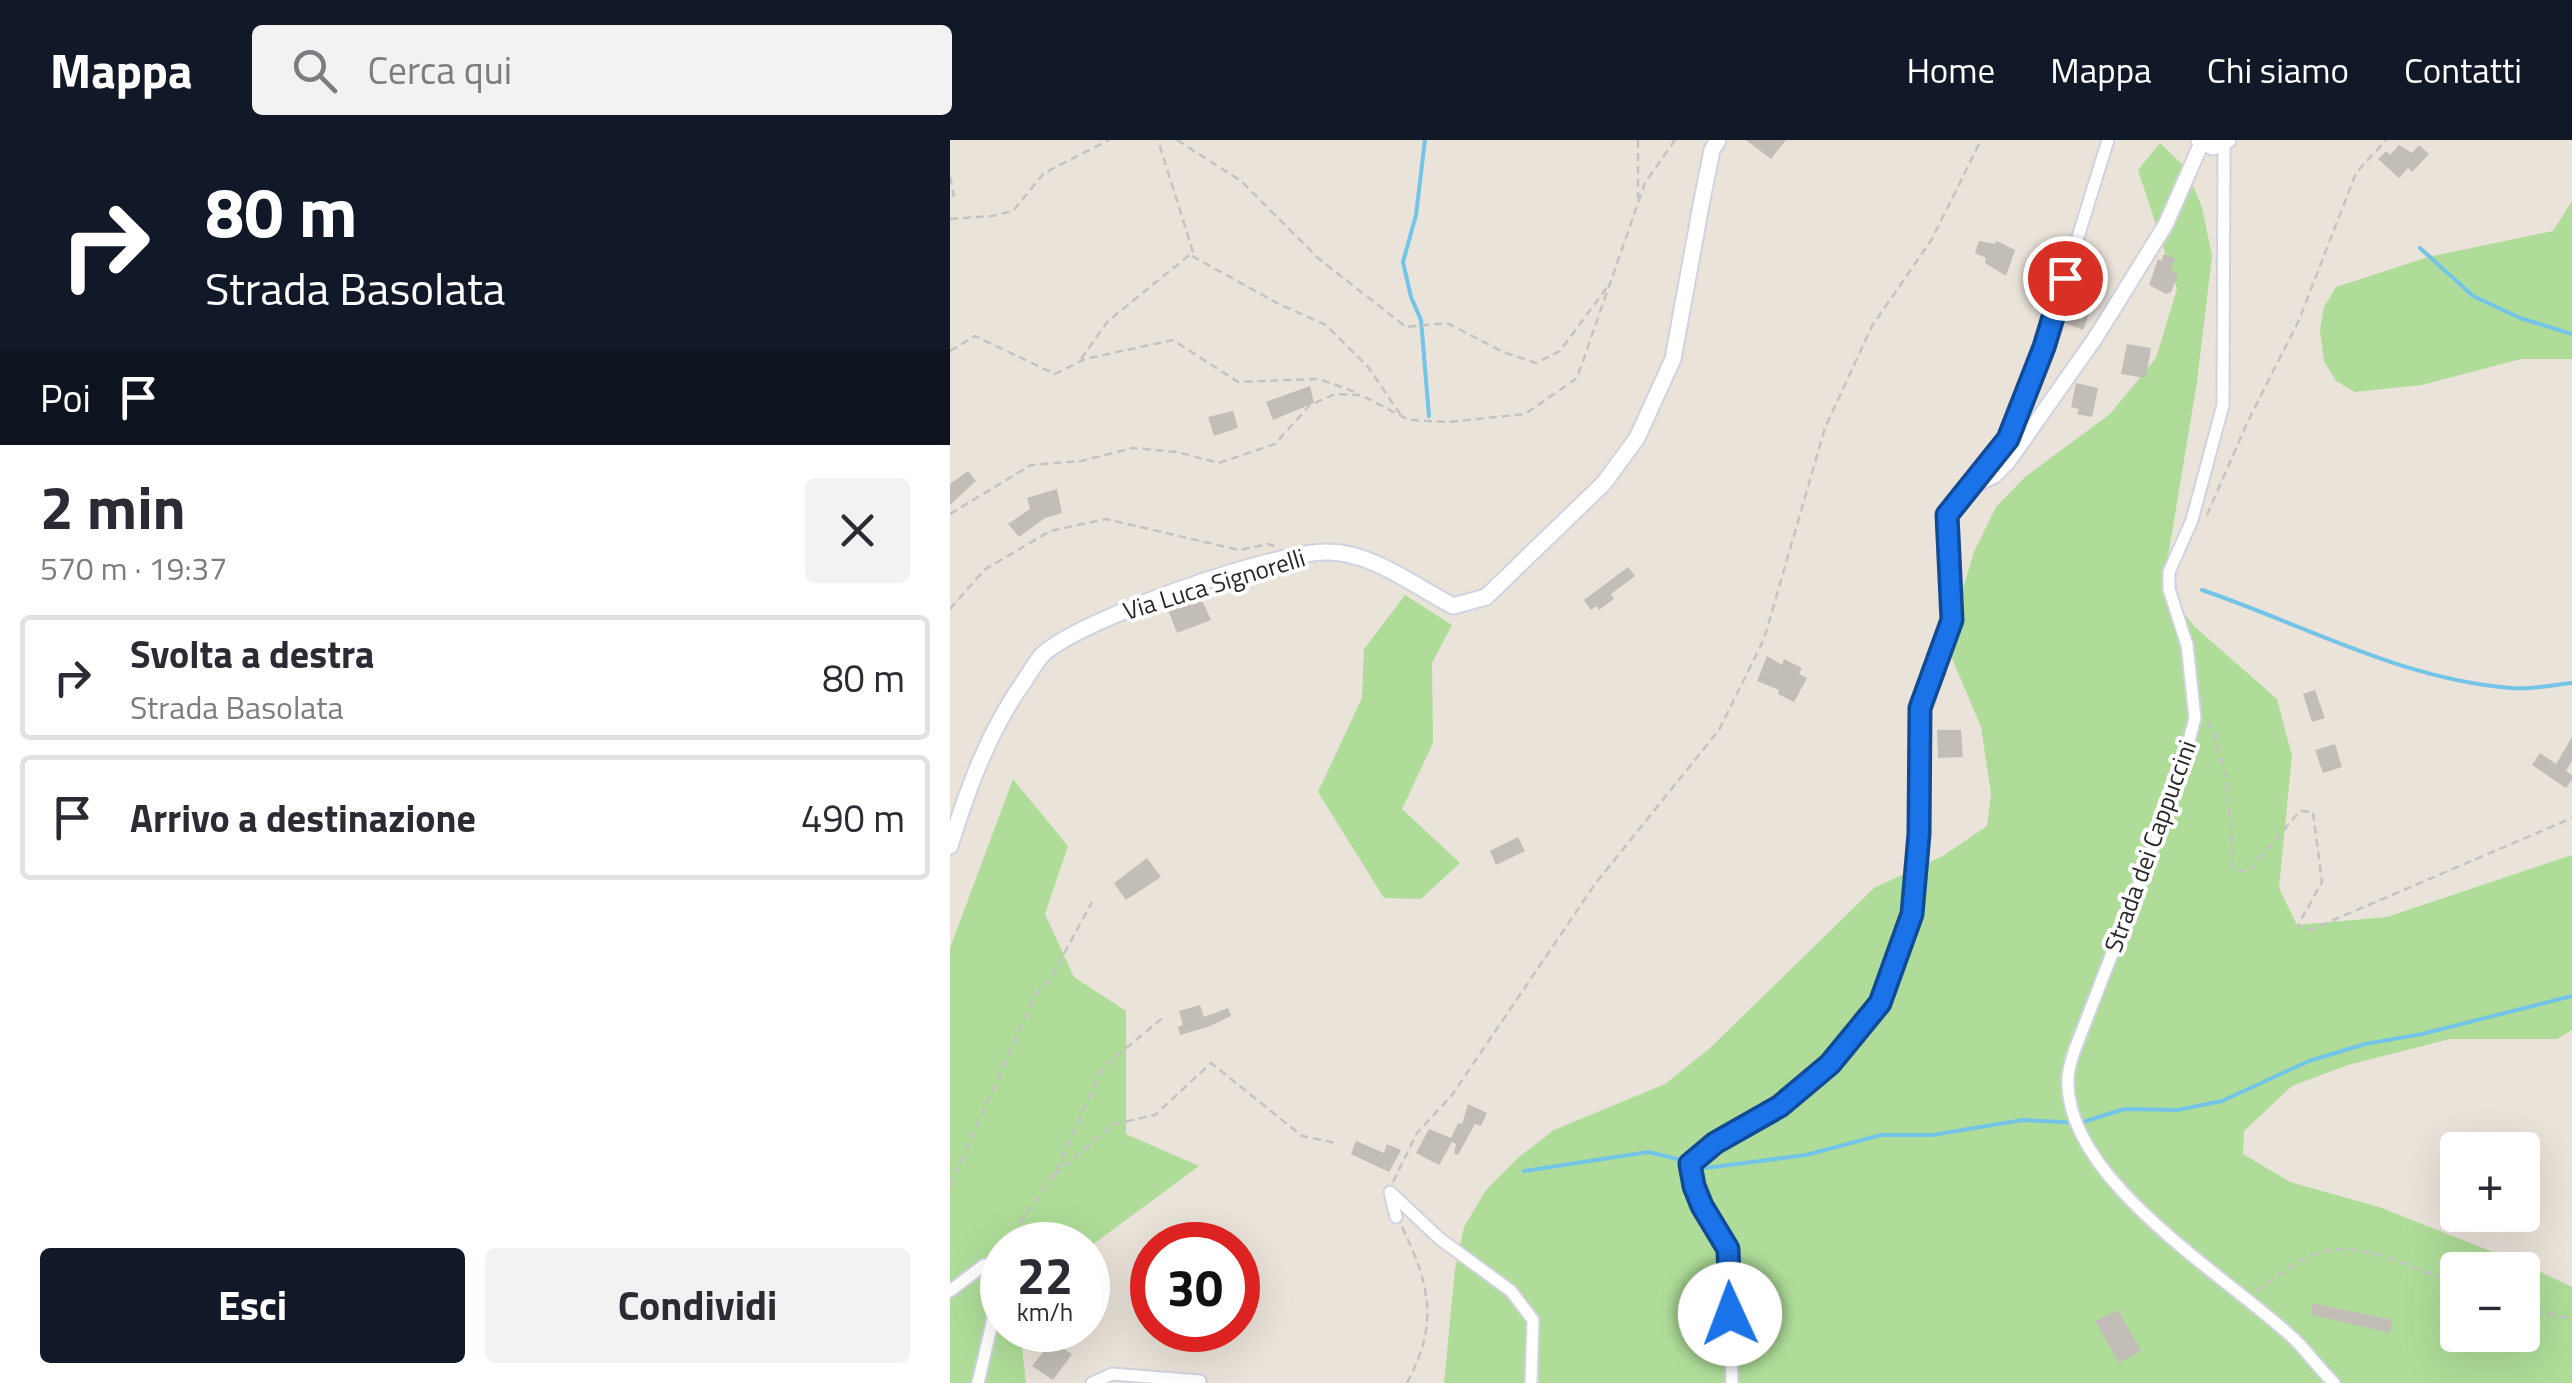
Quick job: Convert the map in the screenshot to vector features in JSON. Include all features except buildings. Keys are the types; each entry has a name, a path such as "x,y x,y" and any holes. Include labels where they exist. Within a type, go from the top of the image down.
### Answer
{"main road":[{"name":"Via Luca Signorelli","path":"950,846 960,811 1002,712 1043,654 1115,613 1297,555 1329,552 1358,557 1453,606 1486,597 1604,484 1638,438 1673,359 1712,150 1718,140"},
{"path":"2200,141 2213,147 2226,142"}],"street":[{"path":"1732,1383 1728,1249 1702,1206 1690,1164 1715,1143 1780,1106 1830,1064 1880,1003 1912,914 1919,834 1920,708 1952,620 1947,515 2008,439 2044,347 2108,140"},
{"path":"1968,488 1994,476 2008,462 2096,337 2173,212 2200,141"},
{"name":"Strada dei Cappuccini","path":"2226,142 2223,405 2192,520 2169,572 2169,589 2186,645 2196,699 2196,718 2177,786 2075,1048 2068,1076 2070,1106 2114,1184 2295,1339 2334,1383"},
{"path":"1390,1192 1396,1217"},
{"path":"1390,1192 1440,1239 1511,1291 1533,1320 1531,1383"},
{"path":"950,1292 984,1265 996,1269 1000,1278 978,1383"},
{"path":"1092,1383 1112,1374 1200,1381"}],"path":[{"path":"950,219 1013,211 1044,173 1109,140"},
{"path":"1078,362 1108,321 1193,252 1158,140"},
{"path":"1176,140 1241,181 1319,259 1406,327 1447,323 1503,352 1536,363 1560,351 1610,282"},
{"path":"1638,140 1638,204"},
{"path":"950,351 975,336 1055,374 1078,362 1174,340 1238,382 1320,379 1361,394 1408,420 1449,422 1524,414 1577,378 1645,183 1675,140"},
{"path":"1390,1192 1417,1133 1452,1095 1595,884 1719,730 1764,639 1825,428 1872,326 1932,239 1981,140"},
{"path":"2206,518 2247,423 2300,320 2356,173 2386,140"},
{"path":"950,177 954,195 950,197"},
{"path":"1190,255 1326,325 1368,367 1401,416"},
{"path":"950,514 1031,465 1081,462 1133,448 1177,452 1219,463 1274,444 1310,406 1335,394 1361,394"},
{"path":"950,609 984,570 1050,531 1106,519 1239,550 1268,544 1297,555"},
{"path":"2196,699 2218,742 2228,801 2232,868 2248,872 2300,811 2313,812 2322,882 2298,925 2310,930 2572,818"},
{"path":"950,1186 1034,997 1053,974 1092,902"},
{"path":"1020,1222 1054,1175 1102,1068 1165,1016"},
{"path":"1054,1175 1114,1124 1154,1115 1211,1063 1302,1136 1336,1143"},
{"path":"1396,1217 1422,1274 1428,1306 1422,1355 1407,1383"},
{"path":"2246,1298 2299,1262 2330,1250 2368,1252 2440,1278"},
{"path":"2540,1312 2572,1319"}],"green space":[{"path":"2160,143 2185,167 2202,207 2212,256 2197,382 2163,587 2195,627 2277,699 2292,756 2279,888 2297,925 2387,917 2572,855 2572,1030 2557,1039 2450,1039 2348,1065 2292,1086 2244,1131 2243,1154 2290,1182 2379,1207 2493,1252 2440,1252 2440,1352 2540,1352 2540,1272 2572,1287 2572,1383 1444,1383 1455,1269 1464,1227 1486,1190 1554,1130 1665,1084 1709,1049 1874,888 1943,856 1987,826 1991,794 1981,727 1946,644 1974,552 1996,507 2025,477 2110,414 2156,358 2177,289 2138,170"},
{"path":"2572,201 2572,359 2521,359 2422,385 2355,392 2336,381 2324,361 2320,330 2324,307 2336,287 2428,257 2553,231"},
{"path":"1405,595 1452,625 1432,663 1433,743 1402,809 1460,863 1421,899 1384,898 1318,792 1362,698 1364,649"},
{"path":"1013,779 1068,846 1045,914 1074,977 1126,1011 1126,1134 1199,1166 1110,1232 1110,1222 980,1222 980,1352 1022,1352 1026,1383 950,1383 950,948"}],"waterway":[{"path":"1425,140 1416,215 1403,262 1421,320 1429,416"},
{"path":"2420,248 2473,296 2520,318 2572,334"},
{"path":"2202,590 2430,674 2511,688 2572,683"},
{"path":"1694,1166 1698,1169 1806,1155 1881,1135 1932,1135 2023,1120 2080,1123 2124,1109 2177,1110 2222,1101 2309,1061 2365,1044 2422,1034 2572,996"},
{"path":"1524,1171 1648,1152 1686,1161"}],"route":[{"path":"1730,1314 1728,1249 1702,1206 1690,1164 1715,1143 1780,1106 1830,1064 1880,1003 1912,914 1919,834 1920,708 1952,620 1947,515 2008,439 2044,347 2065,278"}]}
